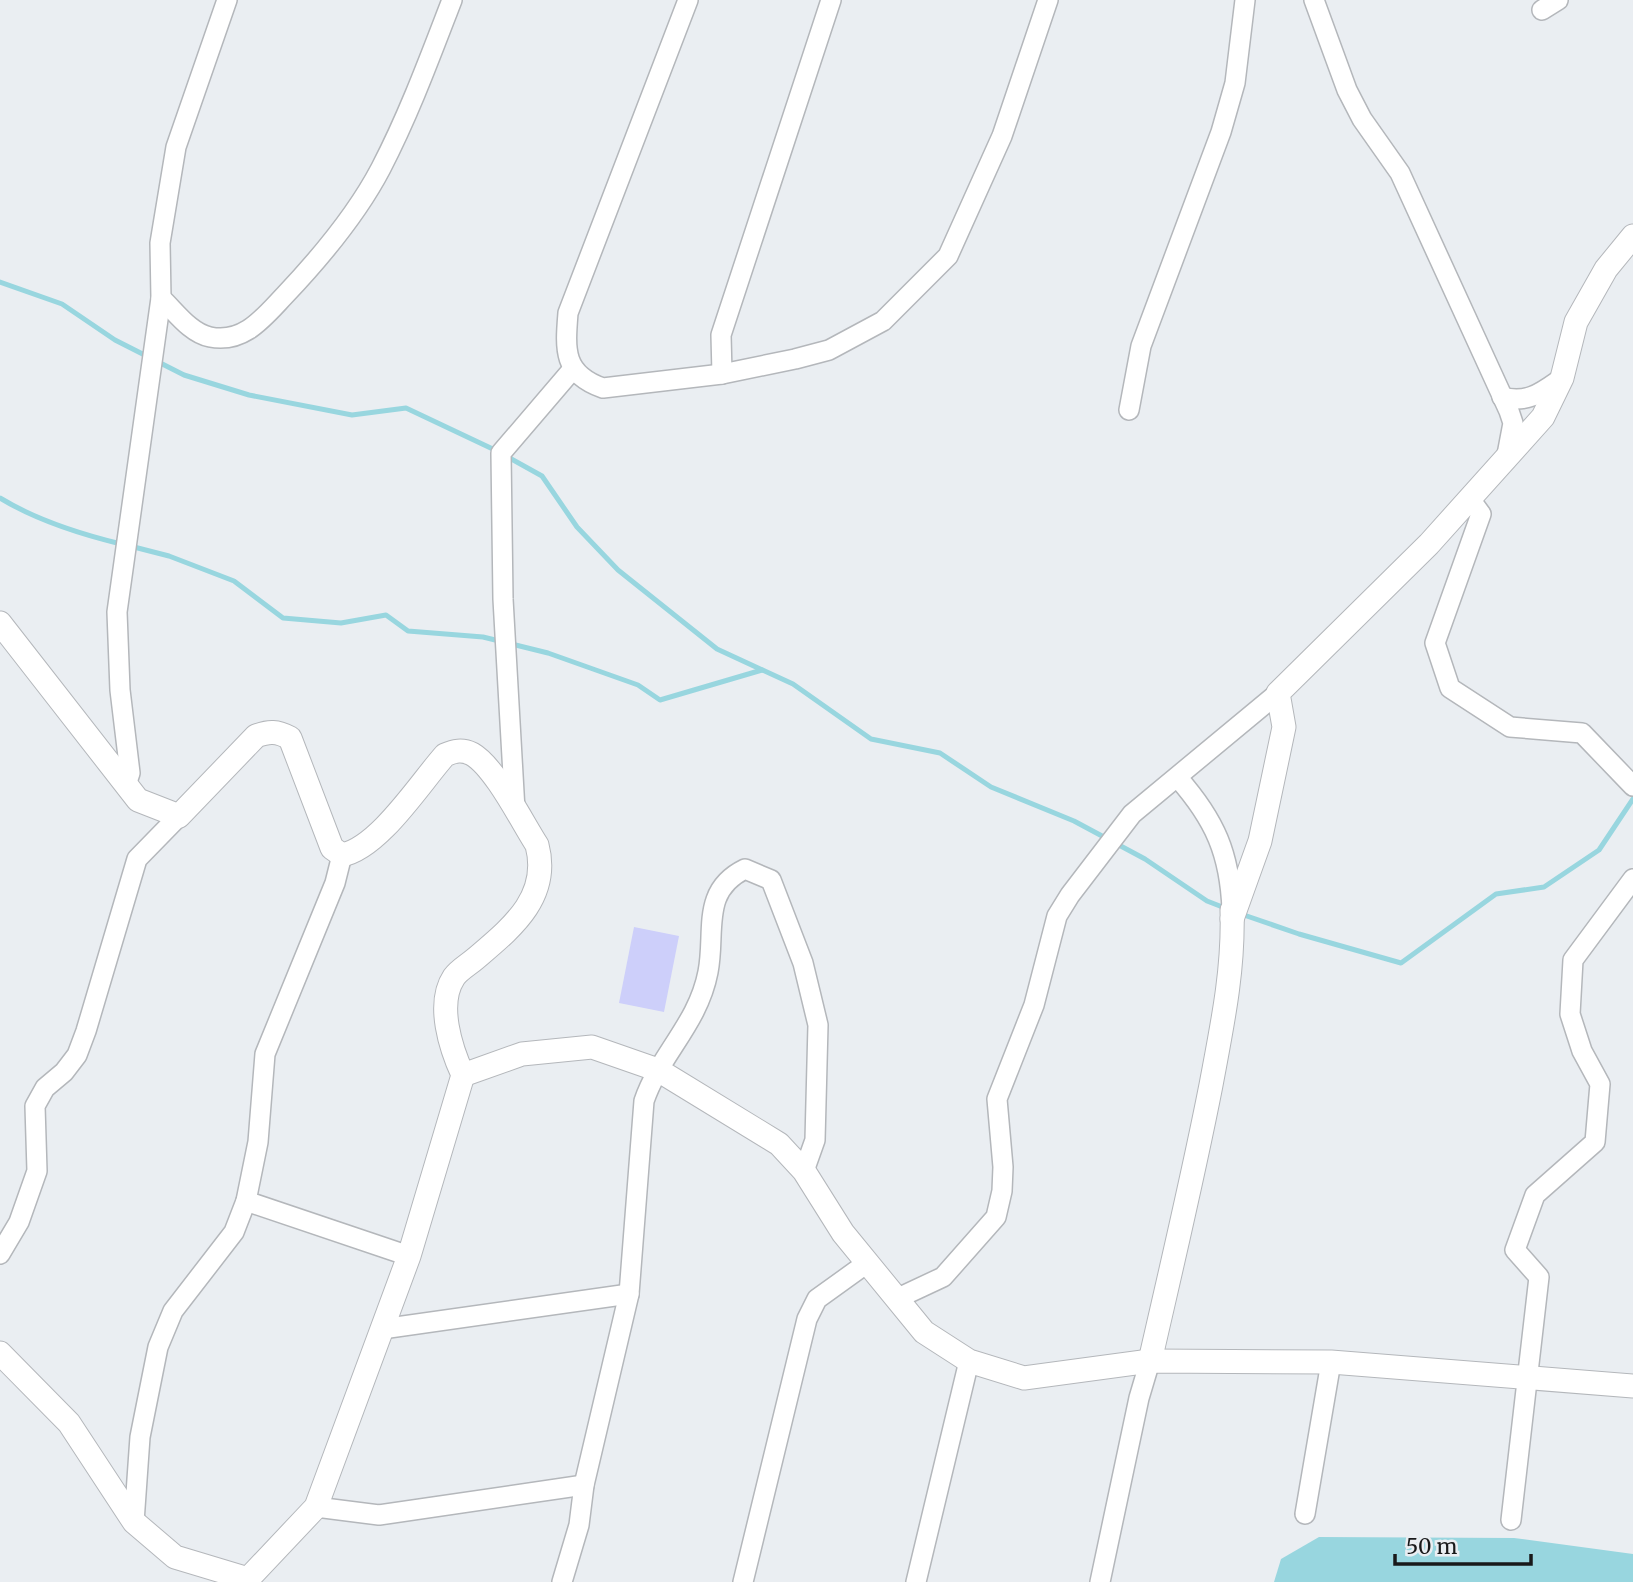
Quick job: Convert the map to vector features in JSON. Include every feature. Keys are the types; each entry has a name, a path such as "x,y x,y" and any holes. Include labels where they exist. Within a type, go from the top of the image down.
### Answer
{"street":[{"path":"126,785 130,773 120,690 117,612 161,298 160,243 176,147 227,0"},
{"path":"161,298 191,327 208,337 225,338 243,334 257,325 323,256 380,170 409,110 452,0"},
{"path":"688,0 568,313 565,345 572,370 587,383 603,388 722,374 829,350 858,336 899,306 948,256 1002,136 1048,0"},
{"path":"722,374 721,335 831,0"},
{"path":"1129,410 1141,346 1221,132 1235,83 1245,0"},
{"path":"1314,0 1348,90 1362,119 1399,173 1502,397 1513,424 1506,462"},
{"path":"896,1299 943,1277 996,1217 1002,1191 1003,1167 997,1099 1034,1004 1057,916 1132,814 1278,693 1506,462 1544,417 1562,378 1576,322 1606,268 1633,236"},
{"path":"515,811 503,599 501,453 572,370"},
{"path":"1502,397 1516,401 1532,398 1562,378"},
{"path":"1470,499 1481,514 1434,643 1450,688 1510,727 1582,733 1633,786"},
{"path":"0,623 138,800 179,817"},
{"path":"1232,915 1260,841 1284,727 1278,693"},
{"path":"0,1254 19,1222 37,1171 35,1105 45,1088 64,1072 77,1055 137,859 256,736 269,731 290,738 332,848 342,855 368,844 445,755 457,750 472,754 487,768 537,845 540,882 529,907 513,926 454,977 447,995 447,1023 456,1060 463,1075 408,1256 316,1507 248,1579 175,1558 134,1522 69,1423 0,1353"},
{"path":"1100,1582 1139,1398 1150,1361 1204,1118 1230,986 1231,877 1222,844 1199,802 1178,778"},
{"path":"134,1522 140,1437 158,1347 173,1311 234,1231 246,1201 258,1142 259,1093 265,1054 335,883 342,855"},
{"path":"562,1582 579,1525 584,1485 629,1294 645,1101 658,1070 689,1026 697,1005 708,973 712,909 727,878 745,869 771,880 803,963 818,1025 815,1140 804,1171"},
{"path":"1511,1520 1539,1278 1515,1250 1535,1195 1595,1142 1600,1084 1582,1051 1570,1014 1573,960 1633,879"},
{"path":"463,1075 522,1054 578,1048 592,1048 658,1070 779,1144 804,1171 843,1233 924,1332 969,1361 1024,1378 1150,1361 1331,1362 1633,1386"},
{"path":"246,1201 408,1256"},
{"path":"743,1582 807,1319 817,1299 867,1264"},
{"path":"382,1329 629,1294"},
{"path":"916,1582 969,1361"},
{"path":"1305,1514 1331,1362"},
{"path":"316,1507 379,1515 584,1485"}],"shaded area":[{"path":"634,927 679,936 664,1012 619,1003"},
{"path":"1319,1537 1514,1538 1633,1554 1633,1582 1274,1582 1281,1559"}],"waterway":[{"path":"0,282 62,304 115,340 184,375 249,395 352,415 406,408 497,451"},
{"path":"506,456 542,476 577,527 618,570 717,649 793,684 871,739 940,753 991,787 1074,821 1145,859 1207,901 1225,908"},
{"path":"0,498 59,526 121,544"},
{"path":"130,546 169,556 234,581 283,618 341,623 386,615 408,631 483,637 548,653 638,685 660,700 762,670"},
{"path":"1241,914 1299,934 1401,963 1496,894 1544,887 1599,850 1633,799"}]}
